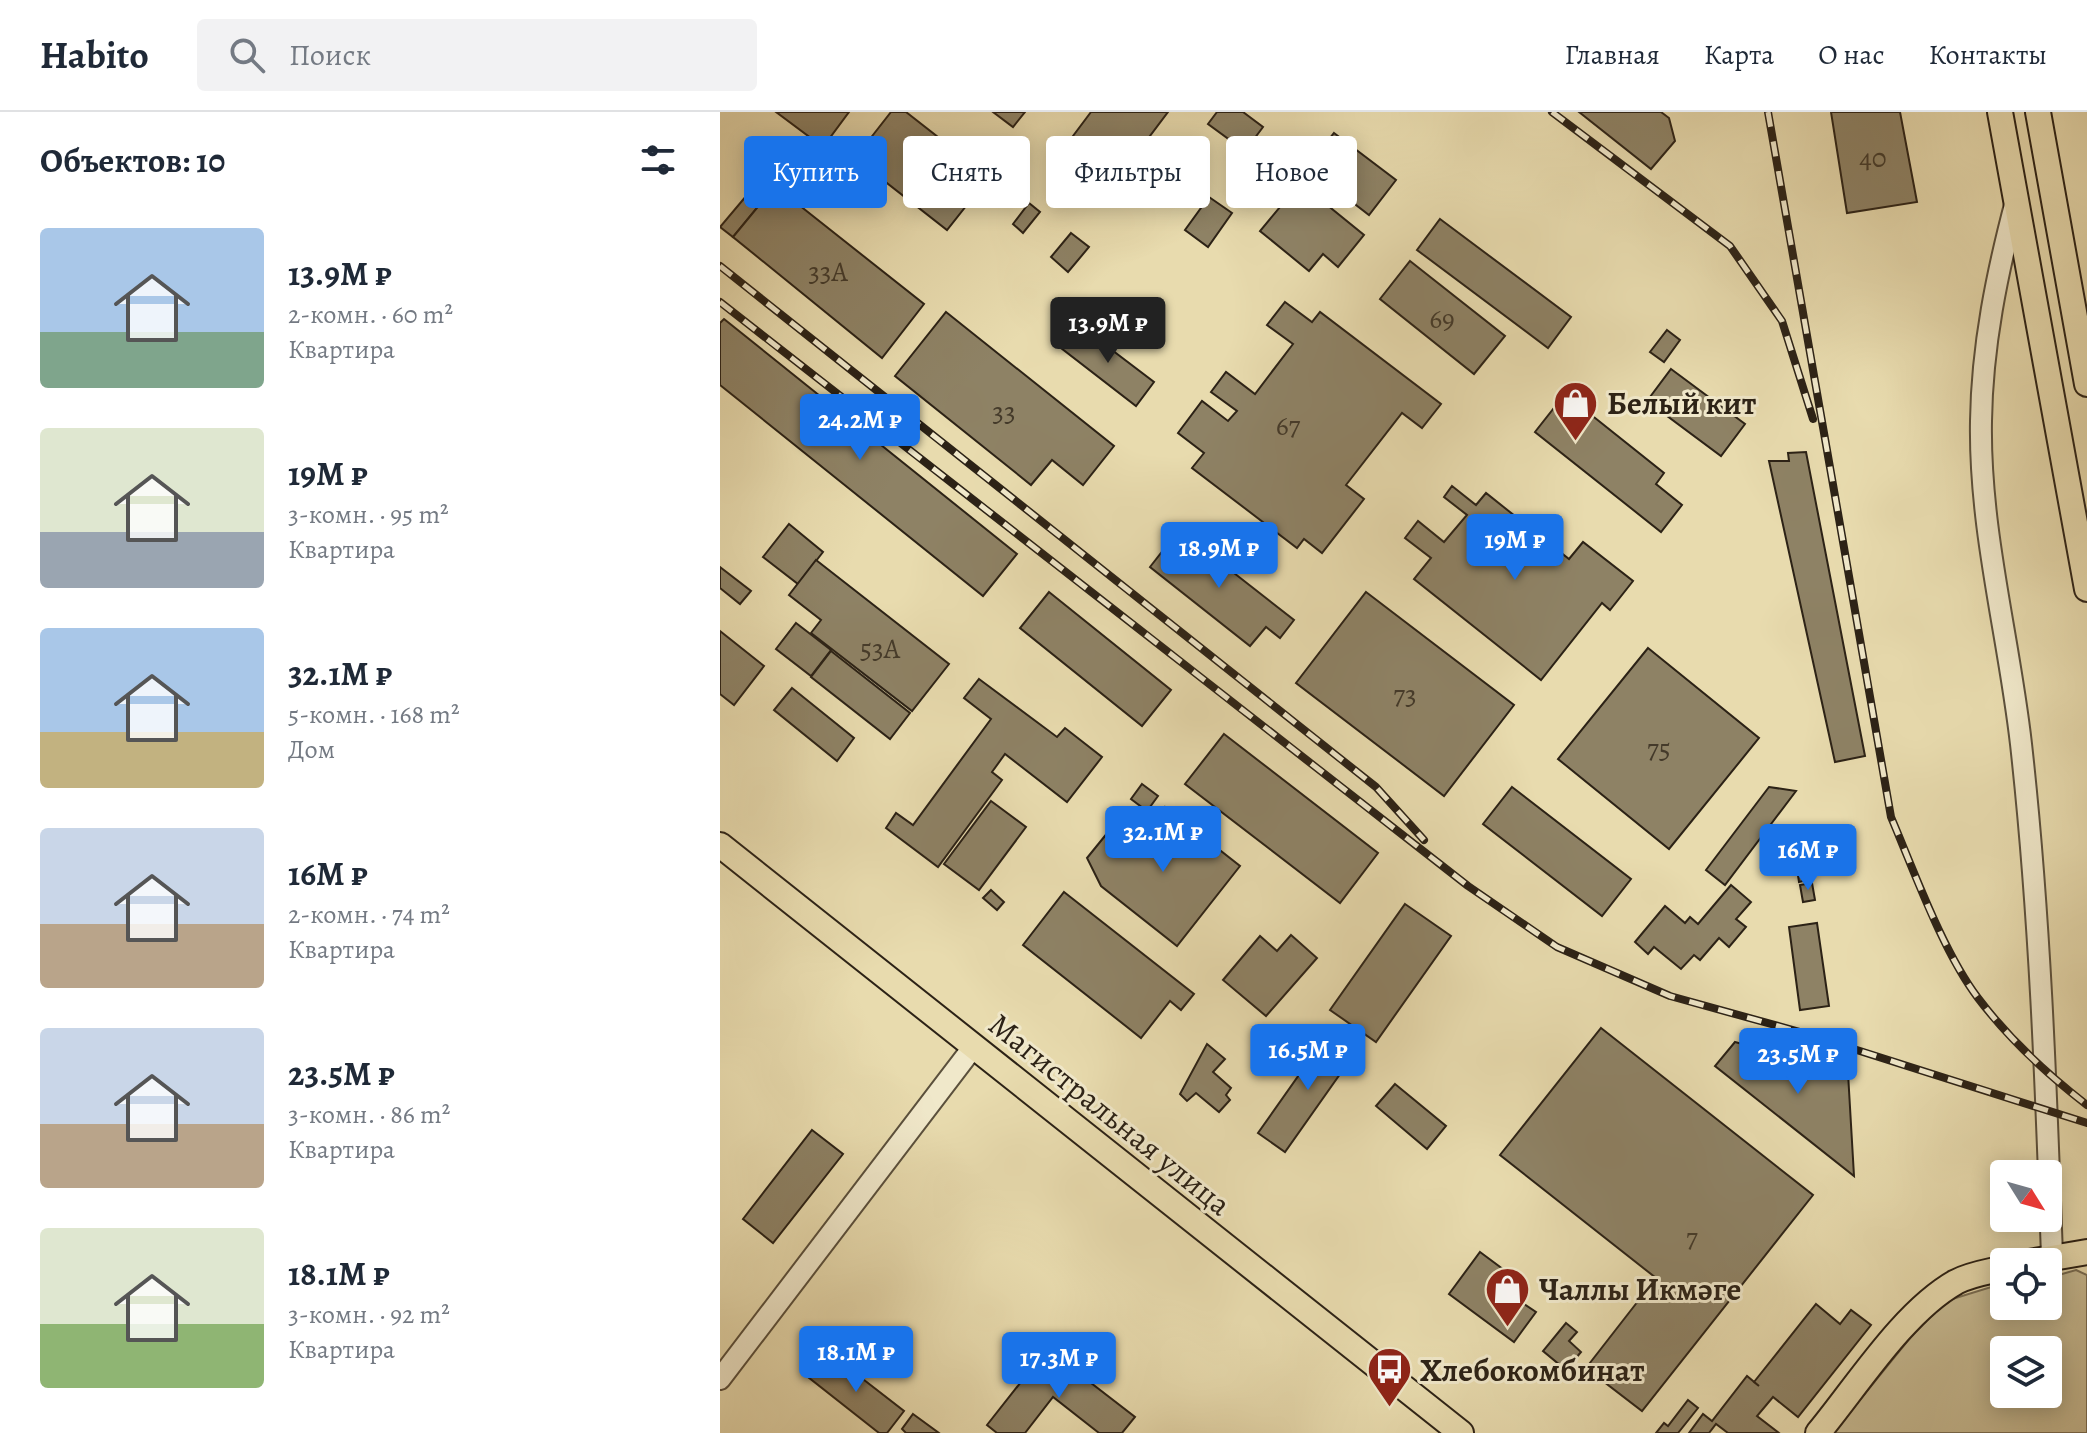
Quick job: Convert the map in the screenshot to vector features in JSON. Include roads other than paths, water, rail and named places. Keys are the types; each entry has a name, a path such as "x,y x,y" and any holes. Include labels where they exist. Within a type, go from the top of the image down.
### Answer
{"main road":[{"path":"2000,112 2087,589"},
{"path":"2038,112 2087,384"},
{"name":"Магистральная улица","path":"720,845 1461,1433"},
{"path":"2062,1256 2087,1252"},
{"path":"1818,1433 1906,1326 1937,1295 1964,1278 1990,1272"}],"street":[{"path":"2016,201 2000,264 1985,354 1981,435 1986,512 2021,744 2045,1072 2040,1248"},
{"path":"720,1379 974,1046"}],"railway":[{"path":"1552,112 1730,246 1782,321 1813,419"},
{"path":"1768,112 1891,817 1930,910 1965,979 2016,1042 2087,1105"},
{"path":"720,266 1376,787 1424,840"},
{"path":"720,302 1468,886 1557,947 1670,996 1800,1032 2087,1123"}],"place":[{"name":"Белый кит","path":"1576,442"},
{"name":"Чаллы Икмәге","path":"1508,1328"},
{"name":"Хлебокомбинат","path":"1389,1409"}]}
